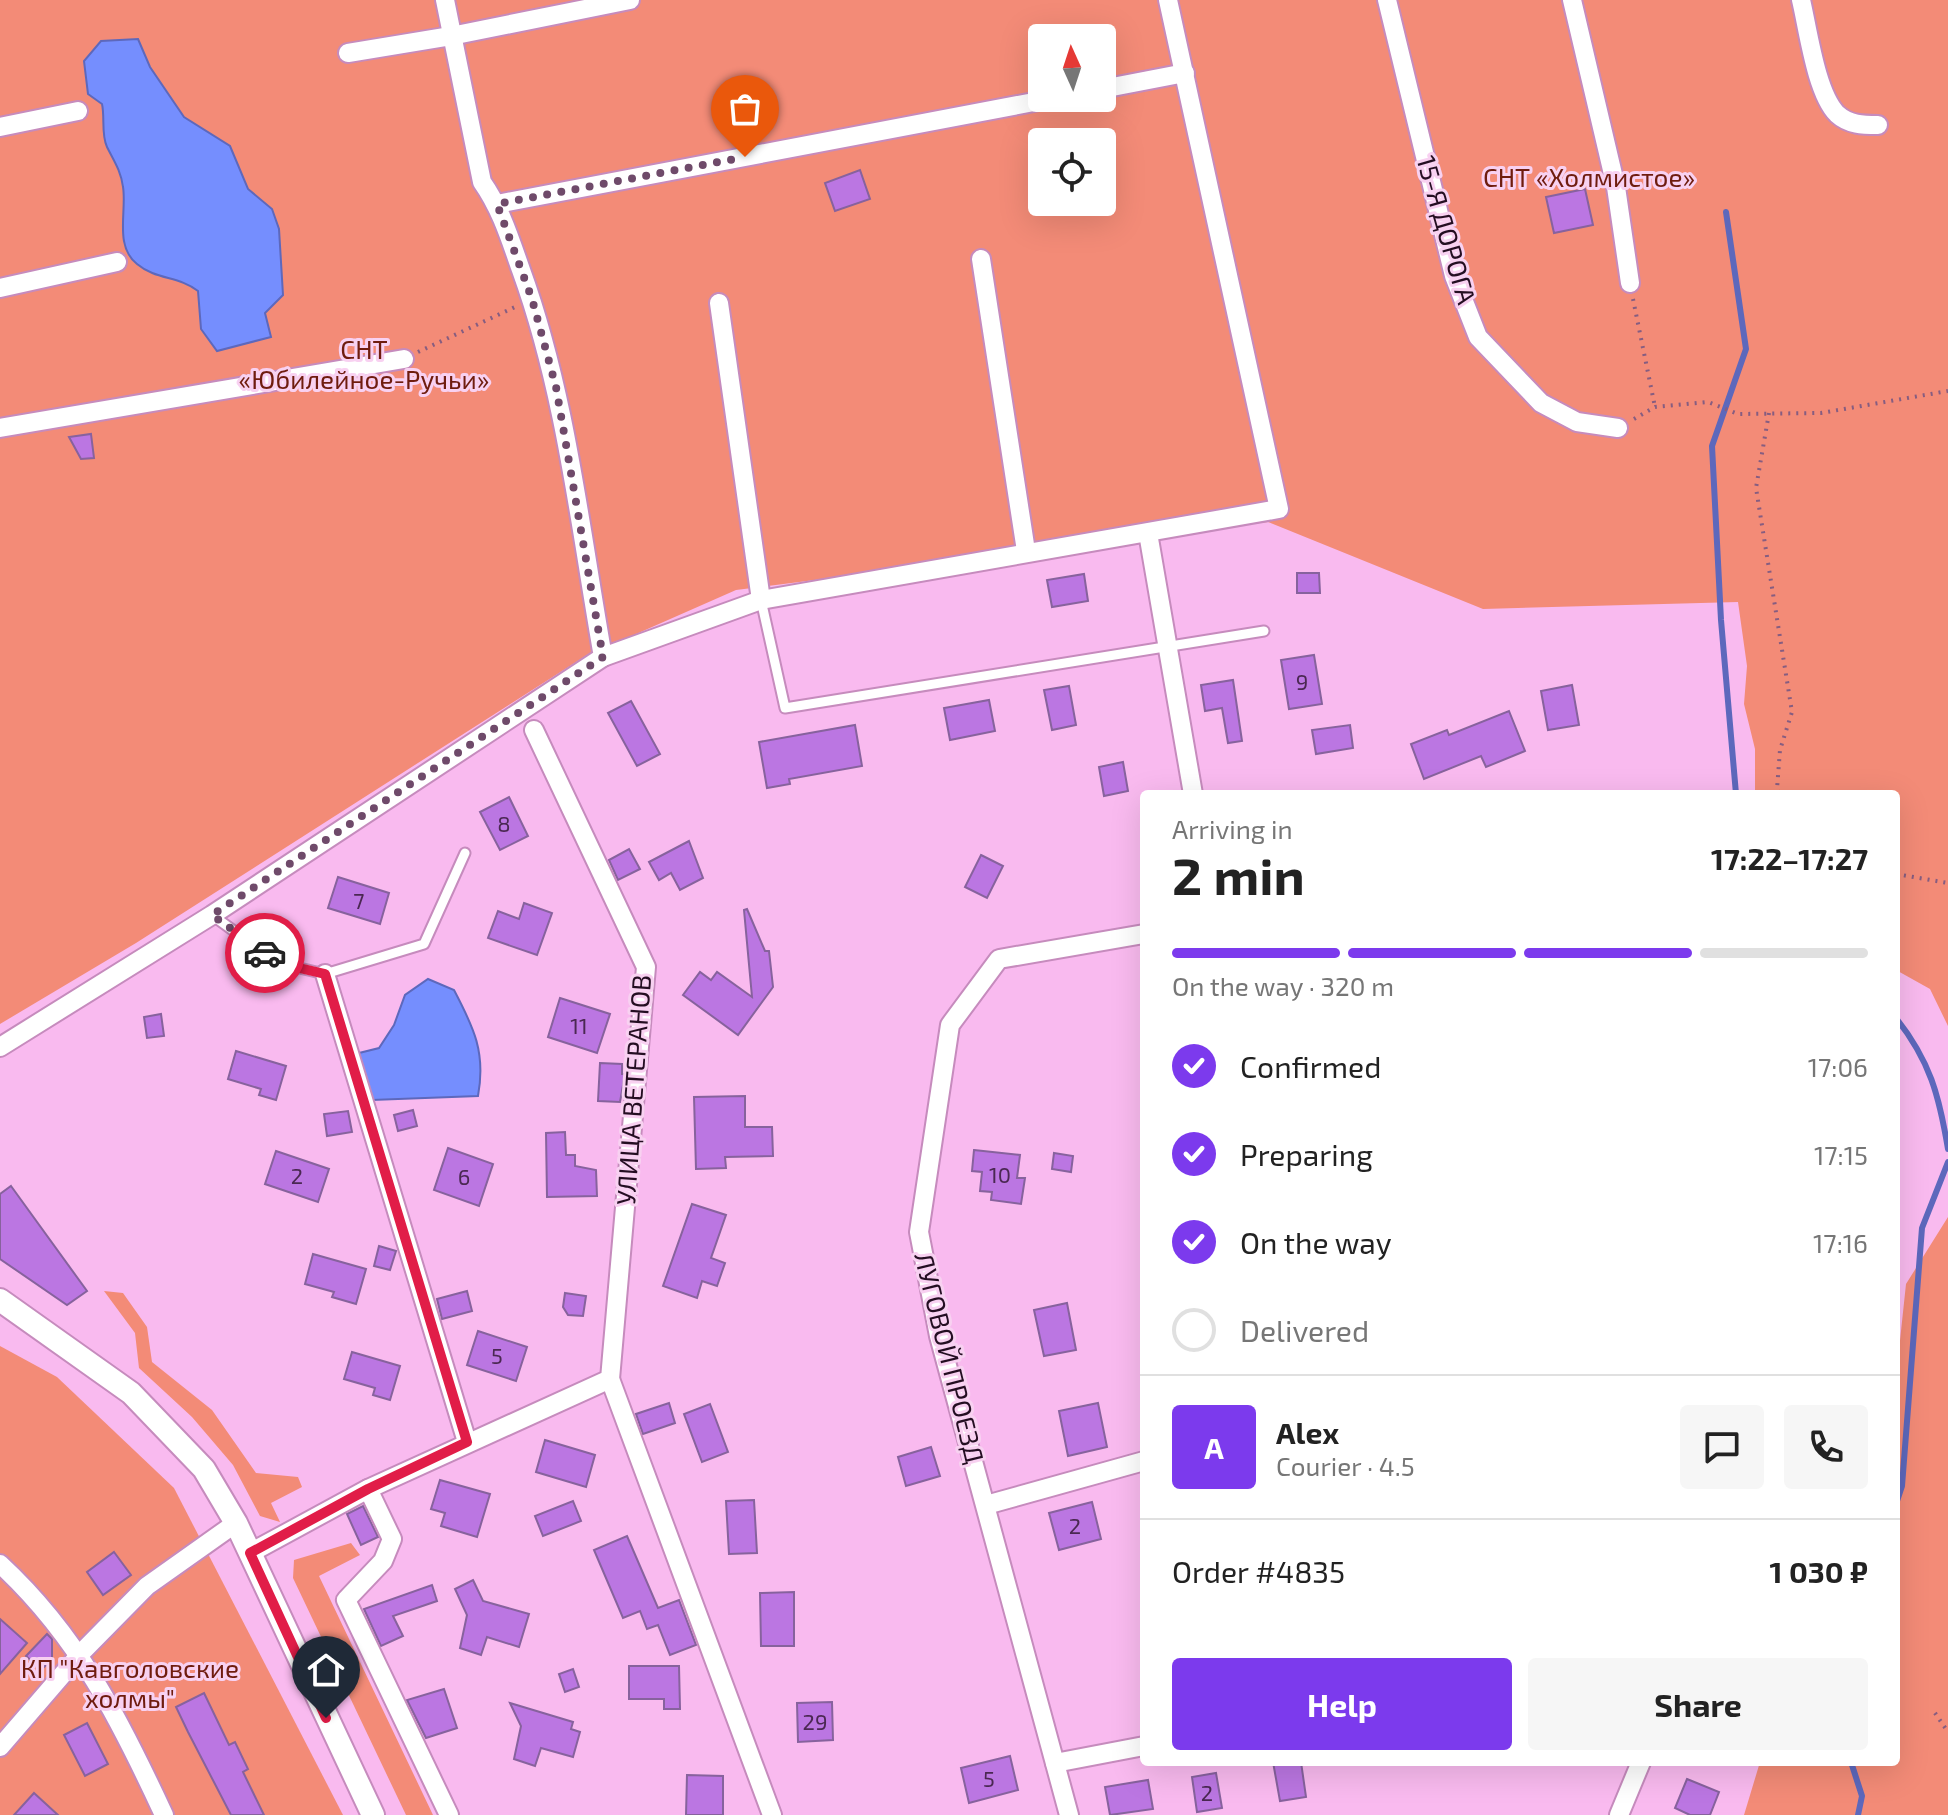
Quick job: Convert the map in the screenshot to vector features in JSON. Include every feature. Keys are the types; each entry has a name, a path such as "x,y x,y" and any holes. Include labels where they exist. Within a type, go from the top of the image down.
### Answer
{"street":[{"path":"445,0 482,182 497,204 532,299 556,387 603,657"},
{"path":"348,53 630,0"},
{"path":"0,1047 212,915 603,657 761,600 1026,551 1279,509 1168,0"},
{"name":"15-Я ДОРОГА","path":"1387,0 1454,276 1478,337 1541,403 1577,422 1618,428"},
{"path":"1572,0 1616,187 1630,283"},
{"path":"1801,0 1824,93 1836,113 1855,125 1878,125"},
{"path":"1116,86 1185,73"},
{"path":"497,204 1028,103"},
{"path":"0,127 78,111"},
{"path":"981,259 1026,551"},
{"path":"0,288 117,262"},
{"path":"719,303 761,600"},
{"path":"0,428 404,359"},
{"path":"1148,533 1192,790"},
{"name":"УЛИЦА ВЕТЕРАНОВ","path":"534,730 646,967 610,1379 772,1815"},
{"name":"ЛУГОВОЙ ПРОЕЗД","path":"1069,1815 939,1336 919,1232 950,1025 999,959 1140,935"},
{"path":"325,974 467,1442"},
{"path":"0,1300 131,1393 204,1469 236,1523 373,1815"},
{"path":"250,1553 368,1489 610,1379"},
{"path":"986,1505 1140,1462"},
{"path":"368,1489 392,1539 383,1561 346,1600 449,1815"},
{"path":"0,1747 81,1653 147,1586 236,1523"},
{"path":"0,1564 81,1653 131,1744 164,1815"},
{"path":"1055,1763 1140,1747"},
{"path":"1619,1815 1639,1766"}],"lane":[{"path":"761,600 785,708 1264,631"},
{"path":"212,915 278,963 325,974 424,944 465,853"}],"path":[{"path":"1630,283 1655,407"},
{"path":"404,359 532,299"},
{"path":"1618,428 1655,407 1708,402 1738,414 1821,413 1948,391"},
{"path":"1769,413 1756,488 1792,712 1780,750 1778,790"},
{"path":"1900,875 1948,883"},
{"path":"1935,1713 1948,1732"}],"green space":[{"name":"СНТ «Юбилейное-Ручьи»","path":"0,0 1948,0 1948,1026 1930,989 1900,972 1900,790 1755,790 1755,749 1744,704 1747,666 1738,602 1483,609 1268,522 736,590 584,657 136,943 0,1024"},
{"path":"1948,1217 1948,1815 1744,1815 1759,1766 1900,1766 1900,1340 1906,1284"},
{"path":"104,1291 123,1293 147,1327 152,1362 212,1410 256,1473 298,1477 302,1487 271,1503 280,1522 260,1516 233,1465 192,1417 139,1368 135,1333"},
{"name":"КП \"Кавголовские холмы\"","path":"0,1346 57,1377 174,1488 343,1815 0,1815"},
{"path":"351,1543 360,1555 319,1576 433,1815 406,1815 293,1578 294,1560"}],"water":[{"path":"138,39 150,67 184,117 230,146 248,189 272,209 279,229 283,295 265,313 271,337 217,351 201,329 198,291 144,269 130,257 124,238 122,181 105,142 102,104 88,94 84,61 101,41"},
{"path":"428,979 454,990 467,1017 479,1054 478,1096 372,1100 359,1053 379,1048 394,1025 405,995"}],"building":[{"path":"860,170 870,199 835,211 825,183"},
{"path":"1585,189 1593,225 1554,233 1546,197"},
{"path":"91,434 94,458 81,459 69,437"},
{"path":"1297,573 1319,573 1320,593 1297,593"},
{"path":"1084,574 1088,601 1052,607 1047,580"},
{"path":"1314,655 1322,704 1289,709 1281,660"},
{"path":"1233,680 1242,741 1228,743 1222,708 1205,711 1201,685"},
{"path":"1572,685 1579,725 1548,730 1541,691"},
{"path":"1069,686 1076,725 1052,730 1044,690"},
{"path":"989,700 995,731 950,740 944,708"},
{"path":"631,701 660,754 637,766 608,713"},
{"path":"1509,711 1525,751 1486,767 1481,756 1424,779 1411,744 1447,730 1449,735"},
{"path":"855,725 862,766 789,779 790,784 767,788 759,742"},
{"path":"1350,725 1353,748 1316,754 1312,730"},
{"path":"1123,762 1128,791 1104,796 1099,767"},
{"path":"509,797 528,836 500,850 480,812"},
{"path":"689,841 703,878 680,890 671,873 659,880 649,862"},
{"path":"629,849 640,869 618,880 609,860"},
{"path":"981,855 1003,866 987,898 965,887"},
{"path":"338,877 389,893 380,924 328,908"},
{"path":"524,903 552,913 537,955 488,938 498,911 519,919"},
{"path":"747,909 765,951 769,951 773,987 738,1035 683,995 700,972 711,980 717,972 752,997 744,910"},
{"path":"560,998 610,1014 597,1053 548,1037"},
{"path":"161,1014 164,1036 147,1038 144,1017"},
{"path":"236,1051 286,1066 276,1100 259,1095 261,1089 228,1079"},
{"path":"600,1063 622,1064 622,1074 625,1074 620,1102 598,1101"},
{"path":"745,1096 745,1127 772,1127 773,1156 725,1157 726,1168 696,1169 694,1097"},
{"path":"413,1110 417,1126 398,1131 394,1115"},
{"path":"348,1111 352,1132 327,1136 324,1114"},
{"path":"565,1132 566,1155 575,1155 575,1166 596,1170 597,1196 547,1197 546,1133"},
{"path":"448,1148 493,1164 479,1206 434,1190"},
{"path":"974,1150 1020,1155 1017,1178 1025,1178 1021,1204 991,1200 992,1192 980,1191 982,1172 972,1171"},
{"path":"276,1151 329,1169 318,1202 265,1184"},
{"path":"1054,1153 1073,1156 1071,1172 1052,1169"},
{"path":"11,1186 87,1291 67,1305 0,1259 0,1194"},
{"path":"692,1204 726,1215 711,1258 725,1263 717,1286 702,1281 697,1298 663,1286"},
{"path":"379,1246 396,1251 390,1270 374,1266"},
{"path":"313,1254 366,1269 356,1304 332,1297 334,1292 305,1284"},
{"path":"467,1291 472,1311 442,1319 437,1299"},
{"path":"565,1293 586,1296 583,1316 568,1315 563,1307"},
{"path":"1067,1303 1076,1350 1044,1356 1034,1310"},
{"path":"478,1331 527,1347 516,1381 467,1365"},
{"path":"352,1352 400,1366 390,1400 373,1395 375,1388 344,1379"},
{"path":"669,1403 675,1423 643,1434 636,1414"},
{"path":"1098,1403 1107,1447 1068,1456 1059,1411"},
{"path":"710,1404 728,1452 702,1462 684,1414"},
{"path":"545,1440 595,1455 586,1487 536,1472"},
{"path":"931,1447 940,1476 906,1486 898,1457"},
{"path":"440,1480 490,1494 477,1537 441,1526 445,1513 431,1509"},
{"path":"754,1500 757,1553 729,1554 726,1501"},
{"path":"573,1501 581,1521 543,1536 535,1516"},
{"path":"1092,1502 1101,1539 1059,1550 1049,1513"},
{"path":"363,1506 378,1537 361,1545 347,1514"},
{"path":"627,1536 658,1608 679,1600 696,1645 670,1655 658,1625 647,1629 640,1611 623,1618 594,1550"},
{"path":"114,1552 131,1575 103,1595 87,1572"},
{"path":"473,1580 483,1601 529,1614 519,1647 487,1637 481,1655 460,1648 467,1615 455,1589"},
{"path":"432,1585 437,1601 393,1616 403,1636 381,1646 364,1609"},
{"path":"794,1592 794,1646 761,1646 760,1593"},
{"path":"0,1619 27,1643 0,1674"},
{"path":"47,1634 52,1639 52,1659 41,1670 26,1656"},
{"path":"629,1666 679,1666 680,1709 664,1709 664,1699 629,1699"},
{"path":"573,1669 579,1687 565,1692 559,1674"},
{"path":"444,1689 457,1728 426,1738 407,1700"},
{"path":"204,1693 229,1745 235,1742 248,1769 243,1772 264,1815 231,1815 188,1732 176,1707"},
{"path":"832,1702 833,1740 798,1742 797,1703"},
{"path":"510,1703 573,1722 571,1729 580,1732 573,1757 541,1748 535,1766 514,1759 521,1726"},
{"path":"87,1723 108,1764 85,1776 64,1735"},
{"path":"1010,1756 1018,1790 969,1803 961,1768"},
{"path":"1274,1766 1302,1766 1306,1797 1280,1801"},
{"path":"1216,1773 1222,1808 1197,1812 1192,1777"},
{"path":"687,1775 723,1776 723,1815 686,1815"},
{"path":"1687,1779 1719,1792 1710,1815 1690,1815 1675,1808"},
{"path":"1148,1780 1153,1809 1110,1815 1105,1787"},
{"path":"34,1793 58,1815 14,1815"}],"waterway":[{"path":"1726,212 1746,349 1712,446 1721,620 1736,790"},
{"path":"1900,1023 1931,1079 1948,1149"},
{"path":"1900,1492 1922,1228 1948,1162"},
{"path":"1852,1766 1862,1796 1858,1815"}],"way so far":[{"path":"265,953 212,915 603,657 556,387 532,299 497,204 745,157"}],"route":[{"path":"265,953 278,963 325,974 467,1442 368,1489 250,1553 326,1718"}],"park label":[{"name":"СНТ «Холмистое»","path":"1589,178"}]}
